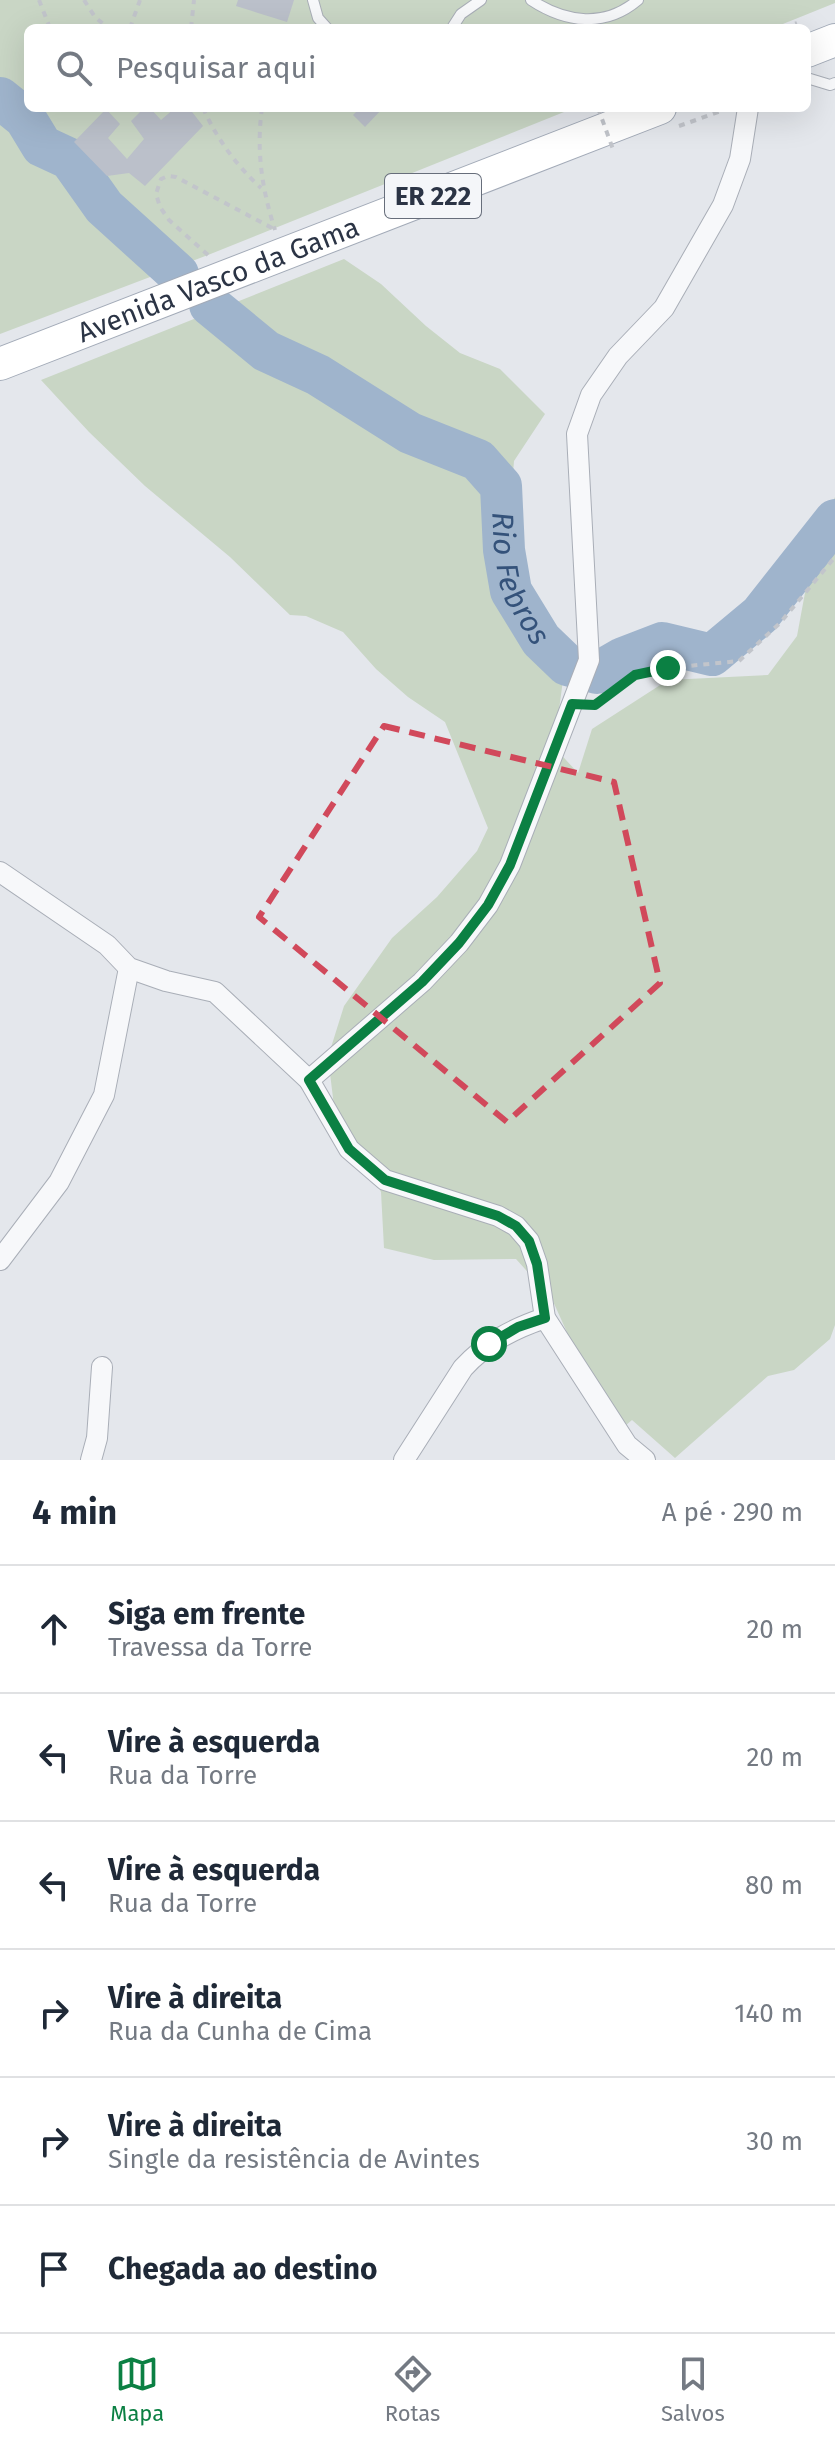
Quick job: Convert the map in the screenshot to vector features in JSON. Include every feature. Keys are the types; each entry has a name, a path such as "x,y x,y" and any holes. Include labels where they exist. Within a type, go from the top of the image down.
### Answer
{"main road":[{"path":"811,49 835,40"},
{"name":"Avenida Vasco da Gama","path":"0,364 279,242 668,118"}],"street":[{"path":"309,1080 422,982 459,943 488,905 510,865 585,669 577,434 591,395 618,356 664,308 723,205 740,159 747,112"},
{"path":"0,872 107,945 129,968 166,981 215,992 309,1080 349,1149 385,1180 498,1216 516,1226 529,1241 537,1264 545,1318 627,1445 645,1460"},
{"path":"0,1260 59,1182 104,1095 129,968"},
{"path":"404,1460 463,1368 474,1356 510,1331 545,1318"},
{"path":"91,1460 97,1438 102,1367"}],"lane":[{"path":"313,0 318,18 323,24"},
{"path":"455,24 461,14 481,0"},
{"path":"531,0 556,14 578,20 617,14 638,0"},
{"path":"811,79 830,85 835,83"}],"path":[{"path":"39,0 48,24"},
{"path":"84,0 103,24"},
{"path":"131,24 140,0"},
{"path":"191,24 194,0"},
{"path":"205,112 228,153 262,190"},
{"path":"262,112 262,190 279,242"},
{"path":"599,112 614,152"},
{"path":"668,118 705,112"},
{"path":"208,255 164,213 156,194 161,179 176,177 279,242"},
{"path":"572,704 595,705 635,675 668,668 739,661 780,623 835,557"}],"highlighted area":[{"path":"384,726 614,782 660,983 507,1122 259,917"}],"green space":[{"path":"0,0 835,0 835,3 783,24 24,24 24,112 564,112 208,255 0,334"},
{"path":"344,259 381,284 460,353 500,369 545,414 514,461 510,562 528,621 565,665 554,747 578,773 592,729 668,680 768,675 797,636 822,525 835,497 835,1325 830,1339 794,1370 768,1376 675,1458 632,1420 625,1426 579,1359 552,1299 516,1259 434,1260 384,1248 381,1192 334,1106 328,1057 344,1006 392,938 437,897 477,851 488,828 445,722 408,697 376,669 343,632 306,616 290,615 230,557 145,486 41,380"}],"building":[{"path":"238,0 294,0 287,22 236,6"},
{"path":"103,112 109,112 120,124 108,138 127,159 144,139 131,121 140,112 154,112 161,120 170,112 192,112 203,126 145,186 129,173 107,176 74,142"},
{"path":"356,112 379,112 365,127 353,115"}],"waterway":[{"name":"Rio Febros","path":"0,98 25,118 42,146 70,159 104,207 178,274"},
{"name":"Rio Febros","path":"210,305 266,351 318,375 410,433 478,460 501,486 504,550 511,591 541,640 567,665 597,673 623,658 662,643 712,655 760,615 835,520"}],"route":[{"path":"489,1344 518,1327 545,1318 537,1264 529,1241 516,1226 498,1216 385,1180 349,1149 309,1080 422,982 459,943 488,905 510,865 572,704 595,705 635,675 668,668"}]}
